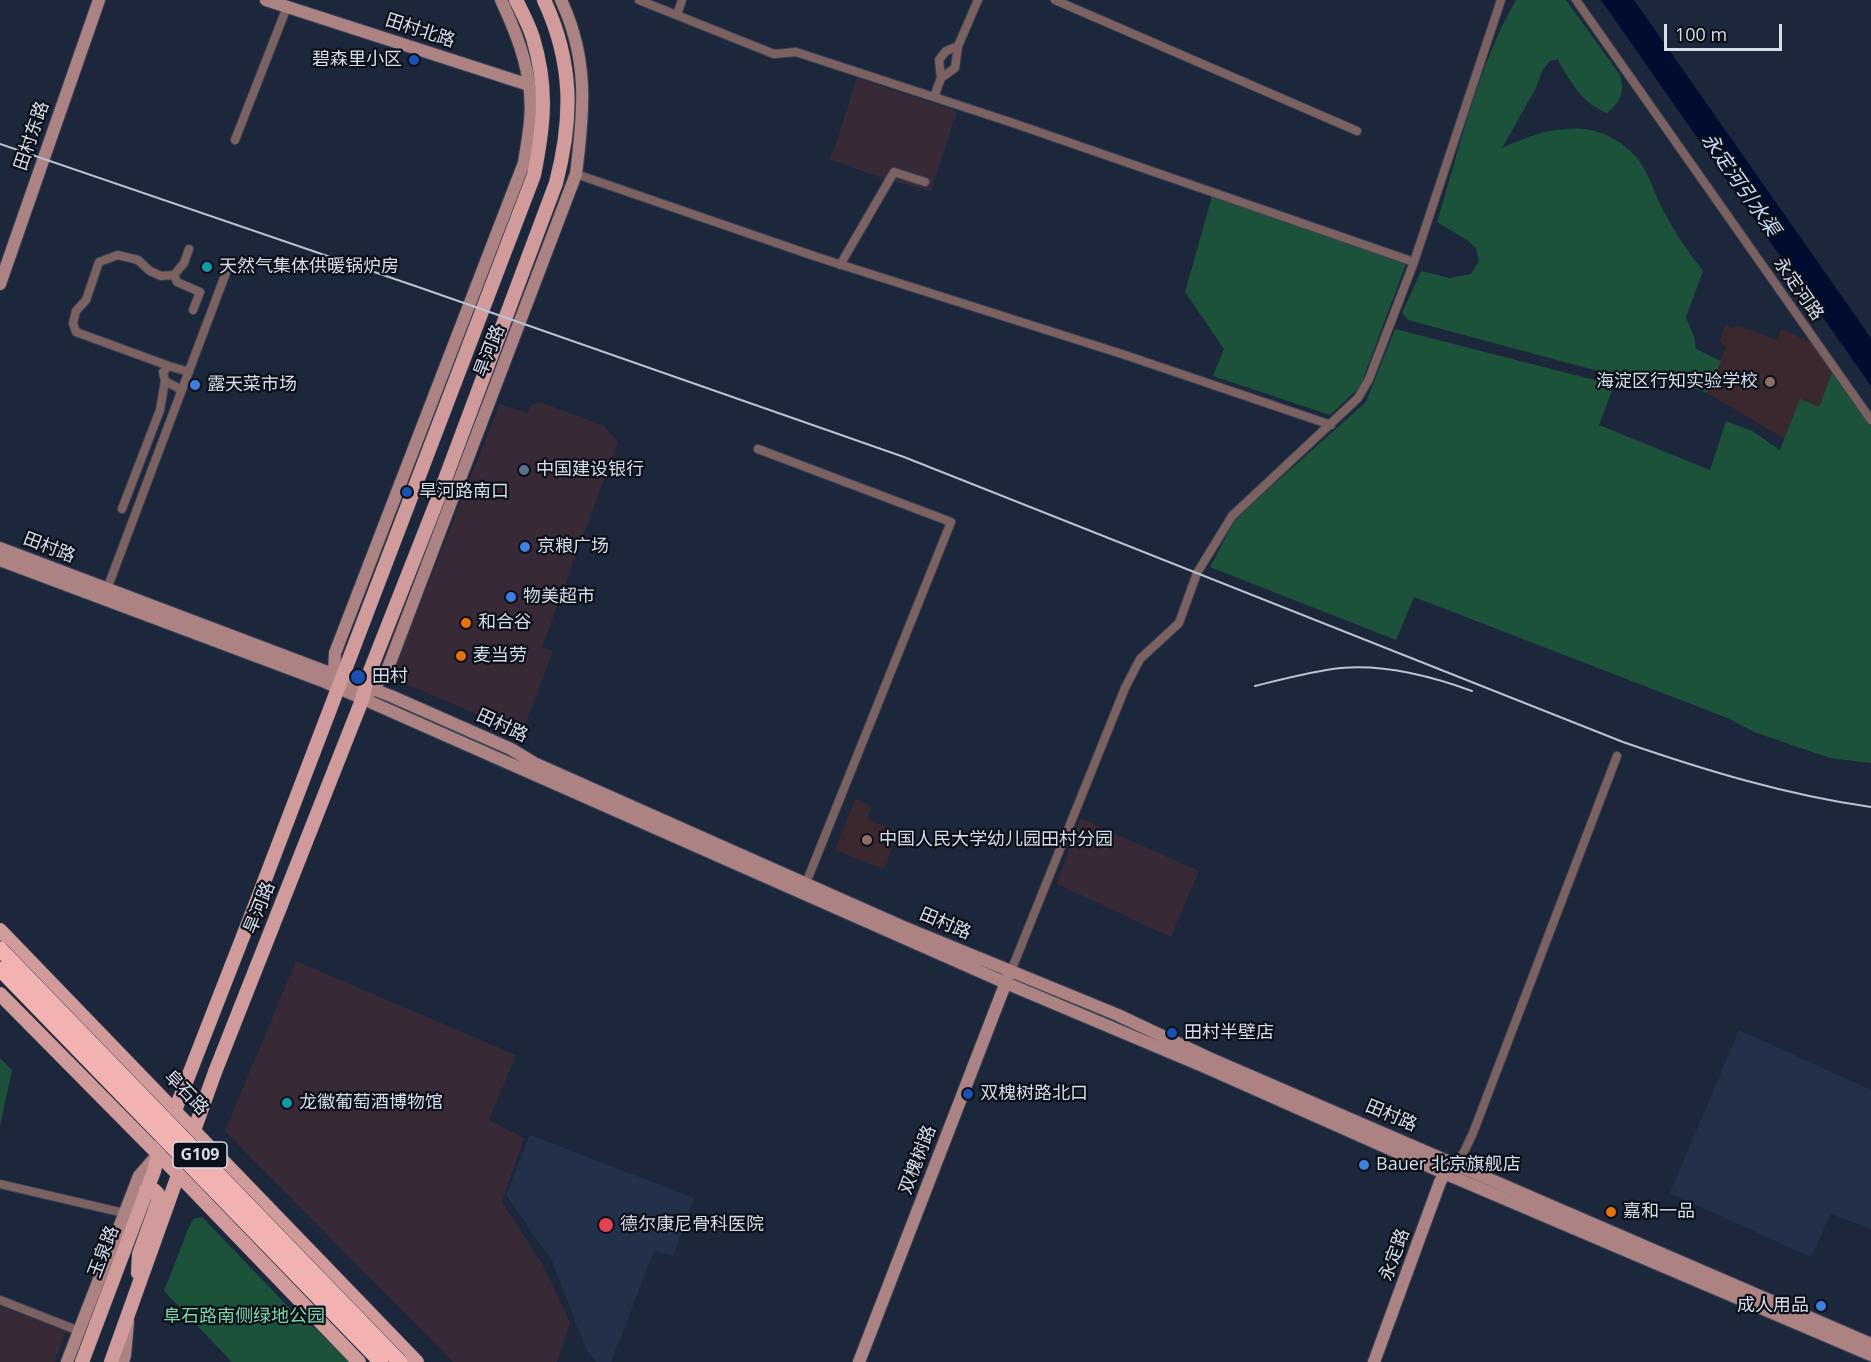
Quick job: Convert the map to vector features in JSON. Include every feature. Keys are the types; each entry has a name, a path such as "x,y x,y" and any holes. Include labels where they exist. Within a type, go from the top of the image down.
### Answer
{"highway":[{"name":"阜石路","path":"0,949 400,1362"},
{"name":"G109","path":"0,969 381,1362"}],"main road":[{"name":"田村东路","path":"0,284 99,0"},
{"name":"田村北路","path":"266,0 529,85"},
{"name":"旱河路","path":"339,680 335,653 524,163 531,120 529,85 524,57 501,0"},
{"name":"旱河路","path":"158,1155 534,175 541,140 543,87 532,37 516,0"},
{"name":"旱河路","path":"179,1175 215,1072 366,692 408,572 556,183 565,148 568,104 565,64 555,23 544,0"},
{"name":"旱河路","path":"366,692 386,673 576,174 583,111 582,70 571,21 561,0"},
{"path":"389,555 398,492"},
{"path":"408,572 445,519"},
{"name":"田村路","path":"0,548 339,680 1008,977 1022,974 1209,1058 1871,1344"},
{"name":"田村路","path":"0,560 231,646 339,680"},
{"name":"田村路","path":"366,692 511,749 534,763 806,883 1205,1067 1444,1173 1871,1355"},
{"name":"阜石路","path":"0,930 417,1362"},
{"name":"双槐树路","path":"859,1362 1008,977"},
{"path":"0,994 359,1362"},
{"path":"67,1362 139,1176 158,1155"},
{"name":"玉泉路","path":"80,1362 158,1155"},
{"name":"永定路","path":"1374,1362 1444,1173 1452,1162"},
{"path":"111,1362 179,1175"},
{"path":"137,1287 139,1254 158,1201 158,1194 154,1190 146,1190"},
{"path":"123,1362 129,1310"},
{"path":"79,1330 80,1362"}],"street":[{"path":"639,0 774,54 796,52 1214,192 1414,262"},
{"path":"676,15 682,0"},
{"path":"941,78 955,68 958,46 978,0"},
{"path":"1055,0 1357,131"},
{"path":"1008,977 1125,688 1140,659 1179,623 1197,573 1232,516 1358,398 1369,379 1414,262 1502,0"},
{"name":"永定河路","path":"1576,0 1871,420"},
{"path":"235,140 287,7"},
{"path":"934,97 941,78 939,60 946,51 958,46"},
{"path":"840,265 894,172 925,182"},
{"path":"576,174 840,265 1125,355 1331,425"},
{"path":"189,249 184,263 174,275 161,276 150,271 138,260 118,255 99,262 86,300 76,311 73,323 76,332 189,372"},
{"path":"107,589 227,270"},
{"path":"174,275 177,282 200,292 194,310"},
{"path":"122,509 160,410 165,381 163,372 169,366"},
{"path":"165,381 182,390"},
{"path":"758,449 951,522 806,883"},
{"path":"1452,1162 1463,1154 1473,1133 1617,756"},
{"path":"0,1184 124,1213"},
{"path":"0,1300 79,1330"}],"shaded area":[{"path":"857,78 957,111 931,191 882,178 829,159"},
{"name":"海淀区行知实验学校","path":"1726,325 1734,328 1736,325 1777,340 1781,329 1815,344 1833,370 1819,407 1800,400 1785,439 1707,393 1726,346 1719,342"},
{"name":"京粮广场","path":"540,402 604,426 618,442 542,647 553,651 522,734 402,682 393,672 500,404 527,413 530,406"},
{"name":"中国人民大学幼儿园田村分园","path":"855,799 872,806 867,819 898,831 884,869 835,850"},
{"path":"1080,818 1199,871 1171,937 1057,884"},
{"path":"296,961 516,1055 489,1120 524,1138 502,1202 543,1265 570,1323 557,1362 453,1362 225,1131"},
{"path":"1739,1030 1871,1090 1871,1229 1831,1214 1811,1257 1670,1193"},
{"name":"德尔康尼骨科医院","path":"530,1135 694,1198 673,1256 654,1251 611,1362 596,1362 587,1351 552,1261 506,1195"},
{"path":"0,1306 66,1331 55,1362 0,1362"}],"green space":[{"path":"1516,0 1566,0 1620,75 1622,92 1619,101 1607,113 1584,98 1558,59 1550,61 1542,71 1536,88 1502,148 1537,134 1572,128 1605,134 1621,143 1636,157 1669,220 1703,271 1686,317 1696,349 1721,361 1707,393 1649,372 1626,371 1613,375 1408,320 1402,313 1421,271 1450,278 1471,274 1479,261 1476,248 1437,222 1480,80 1502,26"},
{"path":"1212,196 1406,264 1360,387 1330,415 1213,376 1224,349 1185,292"},
{"path":"1395,329 1614,385 1599,425 1710,470 1726,421 1752,431 1780,450 1800,399 1819,407 1833,370 1871,426 1871,763 1830,758 1754,732 1730,719 1414,597 1396,640 1210,567 1236,518 1366,402"},
{"path":"0,1058 12,1070 0,1126"},
{"name":"阜石路南侧绿地公园","path":"202,1217 304,1323 314,1327 349,1362 232,1362 164,1291 193,1219"}],"water":[{"name":"永定河引水渠","path":"1601,0 1634,0 1871,338 1871,386"}],"railway":[{"path":"0,144 904,457 1623,742 1746,780 1808,796 1871,807"},
{"path":"1255,686 1320,671 1358,667 1408,672 1472,691"}],"place":[{"name":"碧森里小区","path":"414,60"},
{"name":"天然气集体供暖锅炉房","path":"207,267"},
{"name":"海淀区行知实验学校","path":"1770,382"},
{"name":"露天菜市场","path":"195,385"},
{"name":"中国建设银行","path":"524,470"},
{"name":"旱河路南口","path":"407,492"},
{"name":"京粮广场","path":"525,547"},
{"name":"物美超市","path":"511,597"},
{"name":"和合谷","path":"466,623"},
{"name":"麦当劳","path":"461,656"},
{"name":"田村","path":"358,677"},
{"name":"中国人民大学幼儿园田村分园","path":"867,840"},
{"name":"田村半壁店","path":"1172,1033"},
{"name":"双槐树路北口","path":"968,1094"},
{"name":"龙徽葡萄酒博物馆","path":"287,1103"},
{"name":"Bauer 北京旗舰店","path":"1364,1165"},
{"name":"嘉和一品","path":"1611,1212"},
{"name":"德尔康尼骨科医院","path":"606,1225"},
{"name":"成人用品","path":"1821,1306"}]}
